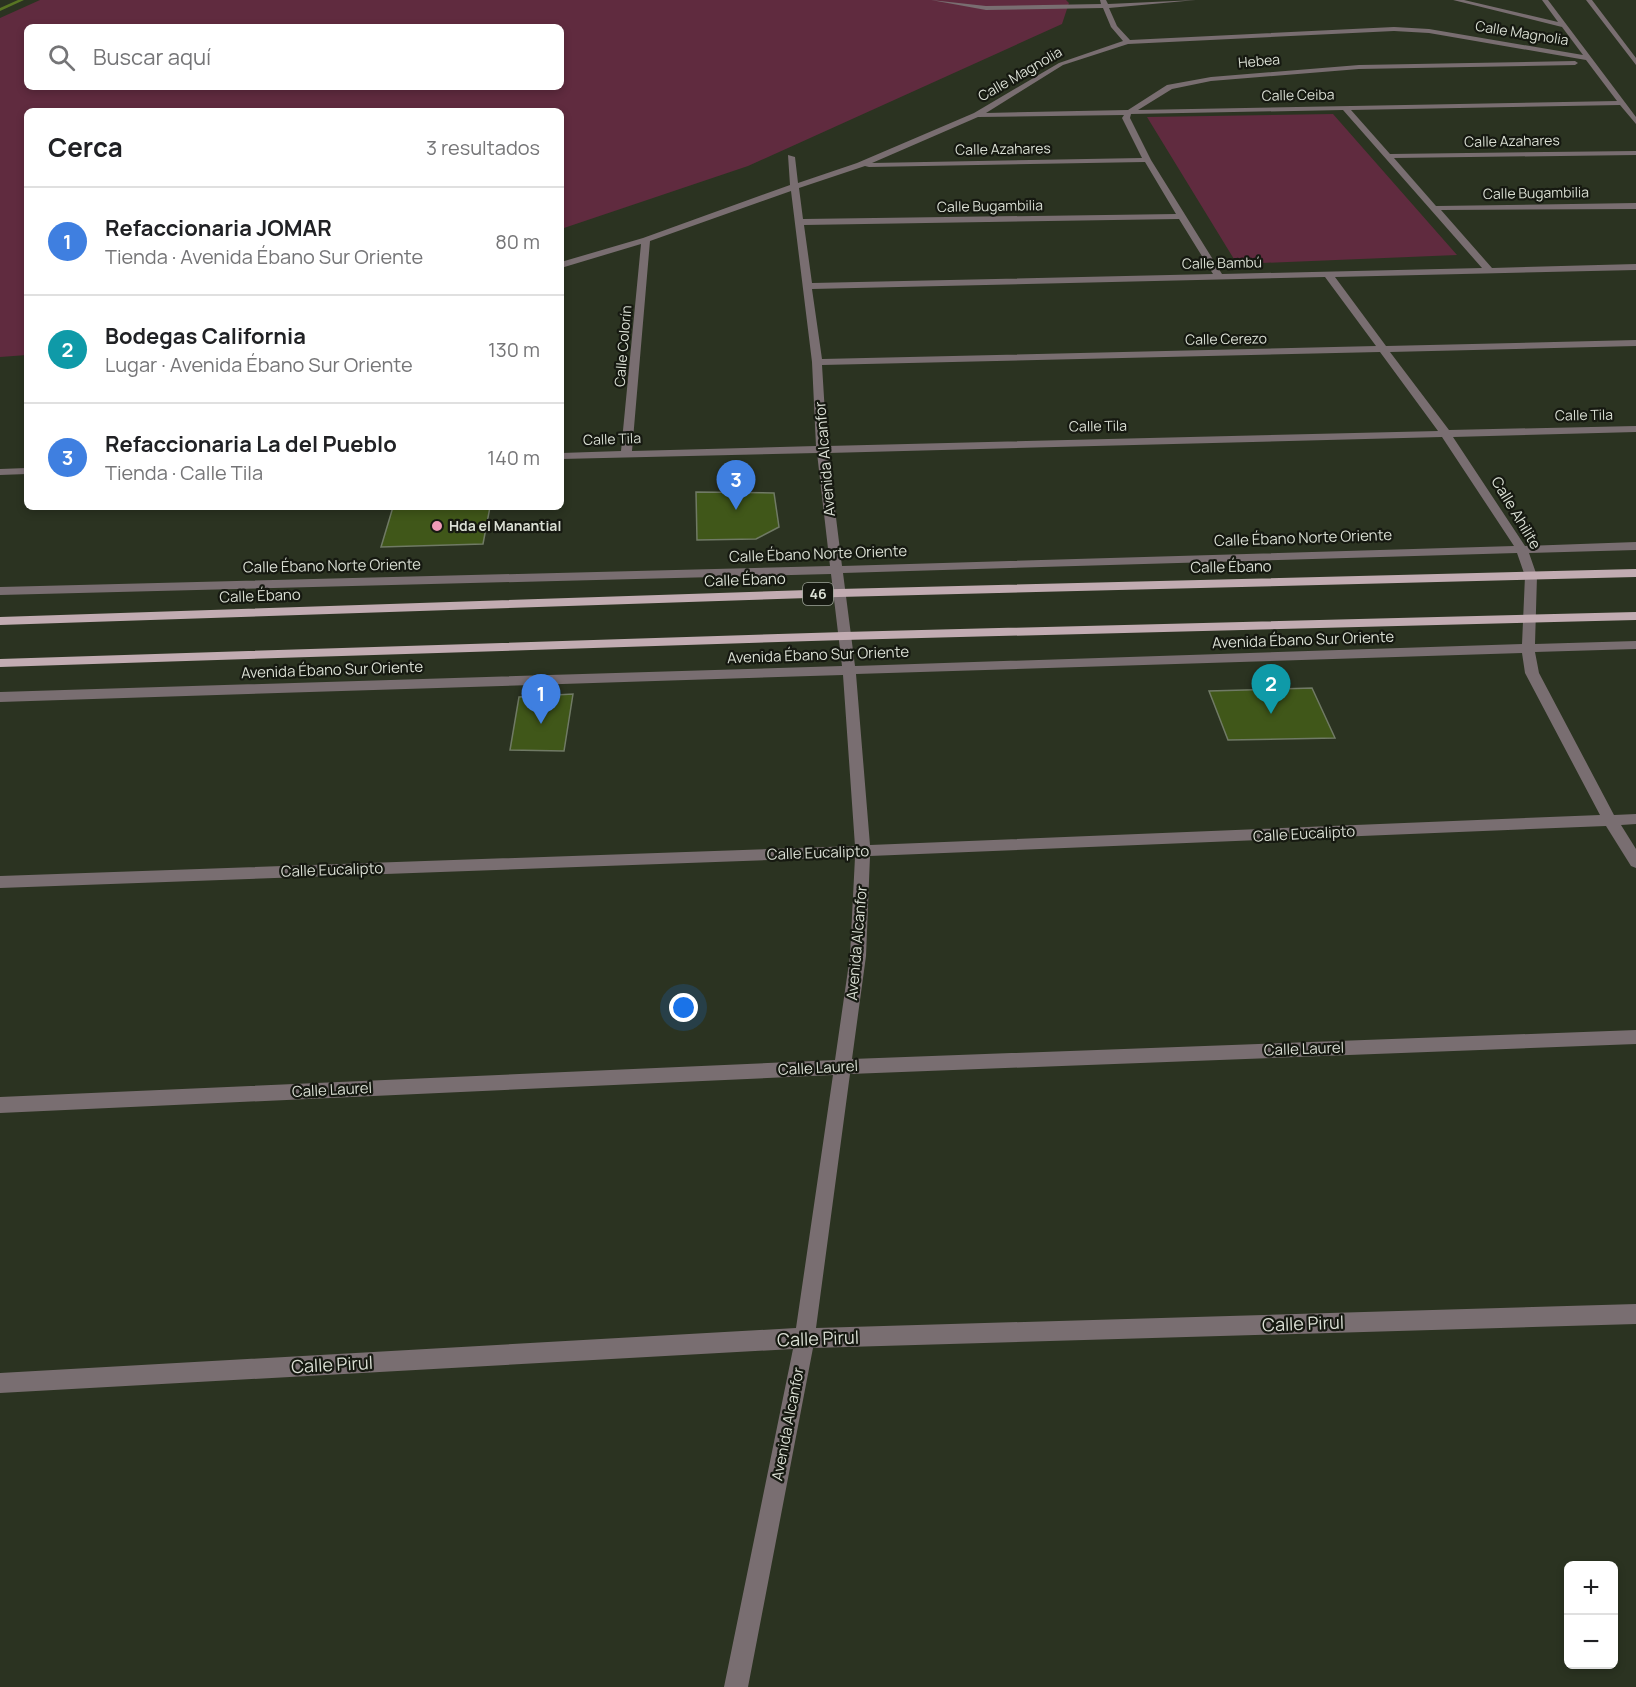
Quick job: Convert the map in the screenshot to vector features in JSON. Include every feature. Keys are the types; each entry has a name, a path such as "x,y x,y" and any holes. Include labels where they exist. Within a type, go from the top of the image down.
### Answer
{"main road":[{"name":"Calle Ébano","path":"0,621 839,593 1636,573"},
{"path":"0,663 844,636 1636,616"}],"street":[{"path":"934,0 986,8 1193,0"},
{"path":"1456,0 1562,25"},
{"path":"1487,0 1527,8"},
{"path":"1545,0 1636,122"},
{"path":"1590,0 1636,63"},
{"path":"1104,3 1107,16 1114,29 1128,42"},
{"path":"1544,11 1553,13"},
{"name":"Calle Magnolia","path":"564,264 646,240 860,165 977,115 1061,64 1083,54 1128,42 1394,29 1429,31 1589,60"},
{"name":"Hebea","path":"1128,113 1170,87 1210,79 1359,67 1589,60"},
{"name":"Calle Ceiba","path":"977,115 1620,103"},
{"path":"1346,108 1437,208 1489,270"},
{"path":"1128,113 1126,118 1147,160 1219,276"},
{"name":"Calle Azahares","path":"1389,156 1636,153"},
{"name":"Avenida Alcanfor","path":"736,1687 806,1338 858,956 863,851 849,670 822,448 817,362 791,157"},
{"name":"Calle Azahares","path":"860,165 1147,160"},
{"name":"Calle Bugambilia","path":"1437,208 1636,206"},
{"name":"Calle Bugambilia","path":"801,222 1180,216"},
{"name":"Calle Colorín","path":"626,454 646,240"},
{"name":"Calle Bambú","path":"808,286 1636,267"},
{"name":"Calle Ahilite","path":"1328,274 1446,433 1521,548 1531,576 1528,650 1532,673 1540,692 1610,820 1636,862"},
{"name":"Calle Cerezo","path":"817,362 1636,344"},
{"name":"Calle Tila","path":"564,456 1636,429"},
{"path":"0,472 24,471"},
{"name":"Calle Ébano Norte Oriente","path":"0,591 836,570 1636,546"},
{"name":"Avenida Ébano Sur Oriente","path":"0,697 1636,645"},
{"name":"Calle Eucalipto","path":"0,882 1138,842 1636,819"},
{"name":"Calle Laurel","path":"0,1105 844,1067 1636,1037"},
{"name":"Calle Pirul","path":"0,1383 806,1338 1636,1314"}],"shaded area":[{"path":"40,0 1066,0 1069,3 1062,24 748,166 564,228 564,108 24,108 24,355 0,357 0,18"},
{"path":"1333,114 1457,255 1237,264 1147,117"}],"building":[{"path":"696,492 774,493 779,527 756,539 697,540"},
{"name":"Hda el Manantial","path":"392,510 489,510 483,544 381,547"},
{"path":"1312,688 1335,738 1228,740 1209,691"},
{"path":"573,694 564,751 510,750 519,697"}],"waterway":[{"path":"0,10 22,0"}],"place":[{"name":"Refaccionaria La del Pueblo","path":"736,510"},
{"name":"Hda el Manantial","path":"437,526"},
{"name":"Bodegas California","path":"1271,714"},
{"name":"Refaccionaria JOMAR","path":"541,724"}]}
